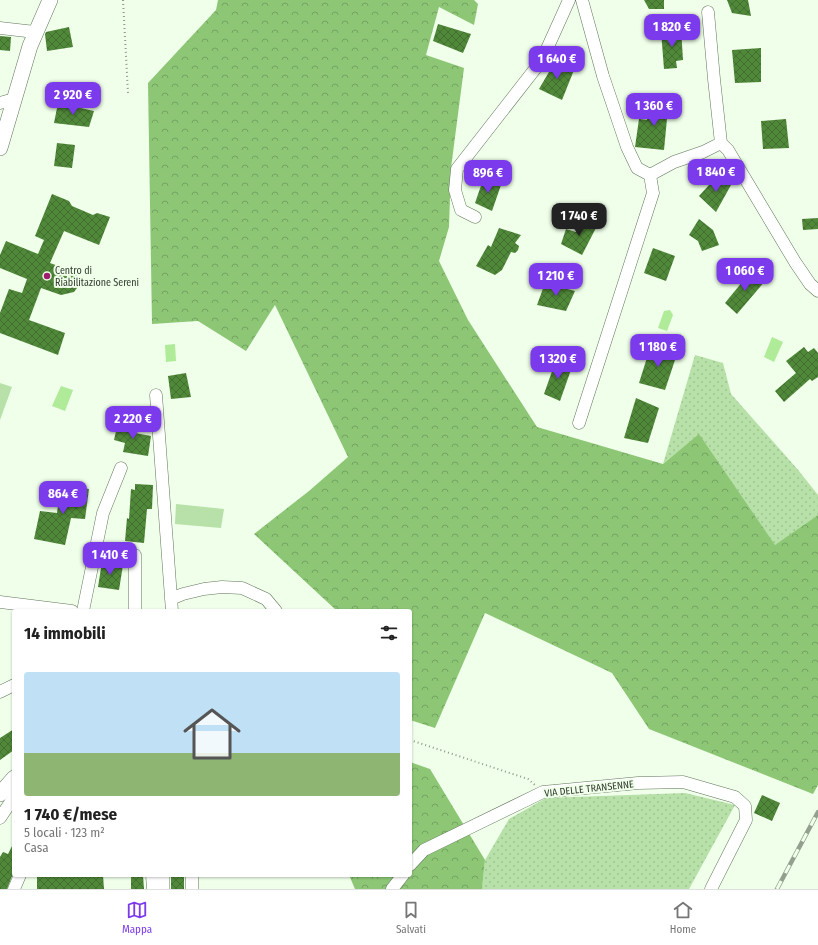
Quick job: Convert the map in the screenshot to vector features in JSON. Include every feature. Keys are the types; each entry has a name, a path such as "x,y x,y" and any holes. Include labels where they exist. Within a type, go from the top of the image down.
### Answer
{"main road":[{"path":"0,148 30,46 50,0"},
{"path":"0,794 12,780"}],"street":[{"path":"475,217 461,210 455,190 457,169 542,60 569,0"},
{"path":"582,0 603,76 627,147 637,168 650,175"},
{"path":"708,12 721,143 728,150 795,262 810,284 818,291"},
{"path":"0,28 35,32"},
{"path":"0,103 14,99"},
{"path":"650,175 674,162 703,152 721,143"},
{"path":"579,423 653,193 650,175"},
{"path":"156,395 172,605"},
{"path":"83,609 103,513 121,468"},
{"path":"134,609 135,554"},
{"path":"172,605 183,594 204,589 222,587 242,588 266,599 274,609"},
{"path":"0,602 56,609"},
{"path":"0,692 12,686"},
{"name":"VIA DELLE TRANSENNE","path":"412,863 424,850 543,792 638,783 683,782 735,797 745,806 746,820 711,889"},
{"path":"0,818 12,801"},
{"path":"14,889 19,877"},
{"path":"192,877 192,889"},
{"path":"392,889 401,877"}],"path":[{"path":"123,0 128,93"},
{"path":"412,741 528,779 543,792"}],"shaded area":[{"path":"670,310 673,315 667,331 658,328 664,311"},
{"path":"772,337 783,342 774,362 764,357"},
{"path":"175,344 176,361 166,362 165,345"},
{"path":"695,355 723,363 731,394 799,471 818,495 818,515 775,546 699,435 663,464"},
{"path":"0,383 12,387 0,420"},
{"path":"61,386 73,390 65,411 52,406"},
{"path":"176,504 224,509 221,528 175,524"},
{"path":"685,793 735,805 689,889 482,889 485,860 509,819 546,798"}],"green space":[{"path":"218,0 474,0 478,4 474,25 439,7 426,55 464,68 451,168 449,227 439,261 468,320 537,427 663,464 699,434 775,545 818,515 818,785 813,794 649,729 612,673 485,613 435,728 412,721 412,609 335,609 254,534 309,491 348,457 275,305 246,351 198,321 152,324 148,83 216,10"},
{"path":"412,763 430,769 485,860 482,889 355,889 350,877 412,877"}],"building":[{"path":"644,0 664,0 664,9 649,9"},
{"path":"727,0 748,0 751,16 732,13"},
{"path":"438,24 471,34 463,53 433,41"},
{"path":"69,27 73,47 47,51 46,32"},
{"path":"681,28 683,60 676,61 677,68 664,69 661,31"},
{"path":"0,36 11,37 10,51 0,50"},
{"path":"761,48 761,82 735,83 732,50"},
{"path":"556,60 574,70 562,100 539,89"},
{"path":"656,96 669,98 664,150 635,147 639,119 647,120 648,111 654,111"},
{"path":"58,103 94,111 89,127 54,123"},
{"path":"786,119 789,148 763,149 761,121"},
{"path":"57,143 75,145 72,168 54,166"},
{"path":"718,175 731,185 716,212 699,196"},
{"path":"484,177 501,185 492,211 475,203"},
{"name":"Centro di Riabilitazione Sereni","path":"52,194 69,201 72,206 93,215 97,213 110,217 99,245 64,231 50,263 75,272 80,284 74,292 61,295 41,288 29,320 65,333 58,355 0,333 0,313 9,289 22,293 27,279 0,268 0,255 6,241 38,254 44,240 35,236"},
{"path":"818,218 818,229 803,230 802,219"},
{"path":"699,219 713,230 719,245 702,251 698,241 689,235"},
{"path":"580,221 597,226 582,255 561,244 566,229 576,232"},
{"path":"499,228 521,235 515,243 519,246 518,250 515,253 511,252 502,270 495,275 476,266 488,245 491,247"},
{"path":"653,248 675,256 666,281 644,273"},
{"path":"752,270 766,280 737,314 725,303"},
{"path":"545,283 575,291 566,311 537,305"},
{"path":"651,345 677,354 665,390 639,383"},
{"path":"804,347 808,352 814,348 818,353 818,377 812,381 810,379 784,402 775,391 796,373 786,361"},
{"path":"556,360 572,367 560,401 544,394"},
{"path":"186,373 191,397 171,399 168,376"},
{"path":"636,398 659,408 648,443 624,438"},
{"path":"118,422 136,425 135,433 151,436 148,456 123,452 125,443 114,440"},
{"path":"61,484 89,489 85,519 71,518 65,545 34,539 40,511 57,513"},
{"path":"135,484 153,485 152,509 147,509 144,543 125,541 127,518 129,519 131,489 135,490"},
{"path":"102,562 123,565 119,590 98,587"},
{"path":"12,730 12,751 0,760 0,738"},
{"path":"762,795 780,803 772,821 754,813"},
{"path":"12,846 12,876 7,889 0,889 0,857 3,852 8,854"},
{"path":"37,877 103,877 104,889 37,889"},
{"path":"131,877 143,877 144,889 131,889"},
{"path":"171,877 184,877 184,889 171,889"}],"railway":[{"path":"777,889 818,812"}],"place":[{"name":"Centro di Riabilitazione Sereni","path":"47,276"}]}
